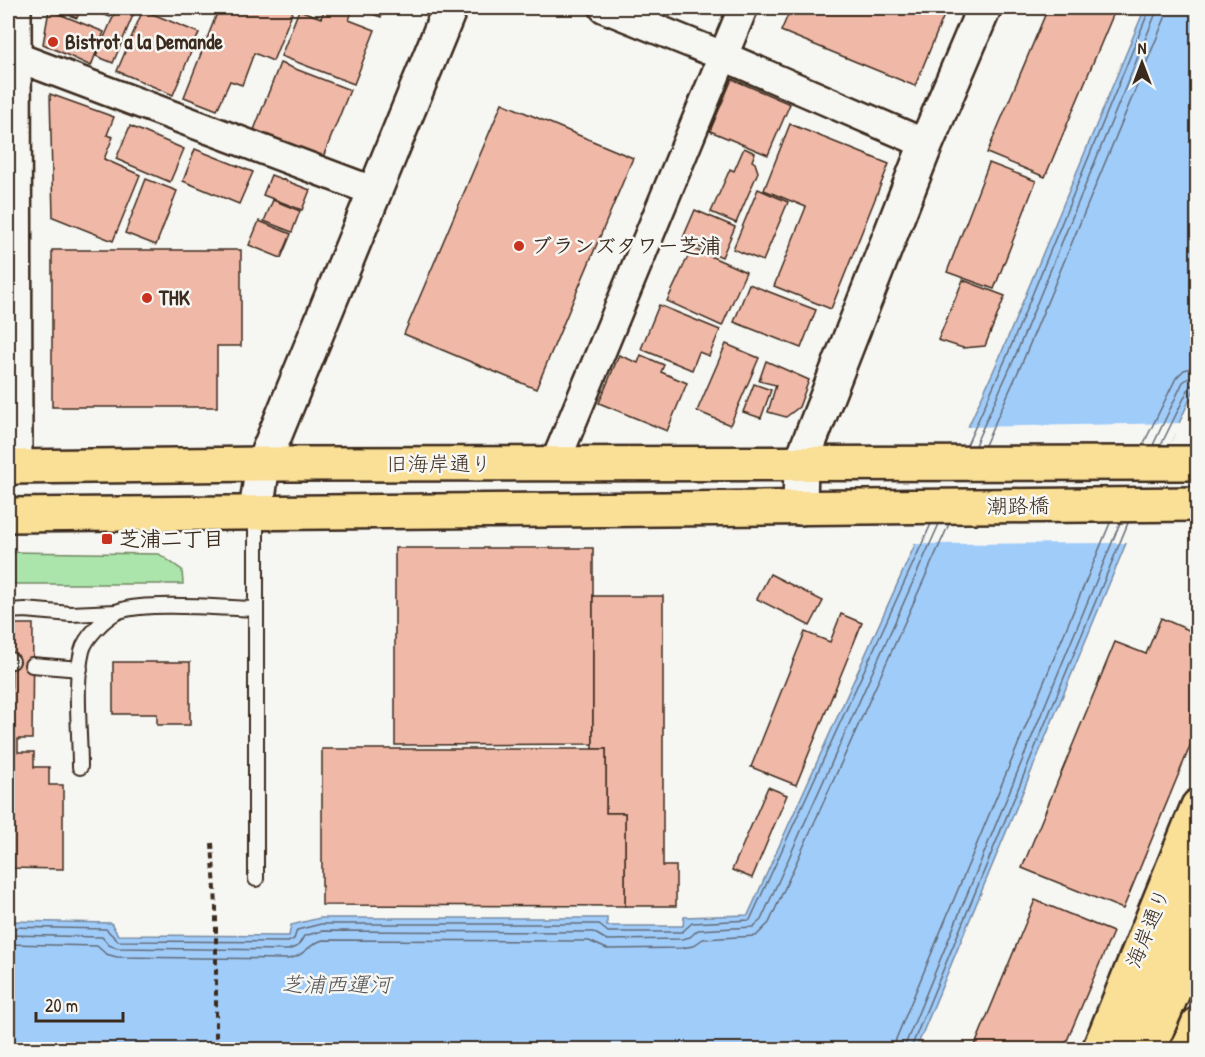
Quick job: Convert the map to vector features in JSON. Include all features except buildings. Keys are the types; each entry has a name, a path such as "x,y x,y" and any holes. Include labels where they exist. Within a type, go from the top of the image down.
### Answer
{"main road":[{"name":"旧海岸通り","path":"11,467 263,464 870,463"},
{"name":"潮路橋","path":"870,463 1197,463"},
{"name":"潮路橋","path":"800,508 1192,504"},
{"path":"8,515 800,508"},
{"name":"海岸通り","path":"1099,1050 1197,806"},
{"path":"1120,1050 1197,858"},
{"path":"1148,1050 1197,934"},
{"path":"1187,1050 1197,1024"}],"street":[{"path":"11,467 14,8"},
{"path":"256,512 263,464 450,8"},
{"path":"604,8 723,56 926,144"},
{"path":"555,463 743,8"},
{"path":"800,508 801,463 926,144 984,8"},
{"path":"14,56 374,191"}],"lane":[{"path":"256,512 256,879"},
{"path":"8,611 25,610 70,614 118,612 140,607 256,609"},
{"path":"80,766 82,649 105,620 118,612"},
{"path":"32,665 80,669"}],"path":[{"path":"212,843 216,906 216,1050"}],"green space":[{"path":"8,552 159,554 182,570 183,584 8,584"}],"water":[{"name":"芝浦西運河","path":"1145,8 1197,8 1197,383 1134,524 916,1049 8,1050 8,921 111,923 118,935 289,936 291,925 320,918 607,918 607,926 683,926 684,917 748,915 1001,354"}],"pier":[{"path":"1183,423 1175,434 1130,543 912,544 965,427"}],"place":[{"name":"Bistrot a la Demande","path":"53,42"},
{"name":"ブランズタワー芝浦","path":"519,246"},
{"name":"THK","path":"147,298"},
{"name":"芝浦二丁目","path":"107,539"}]}
